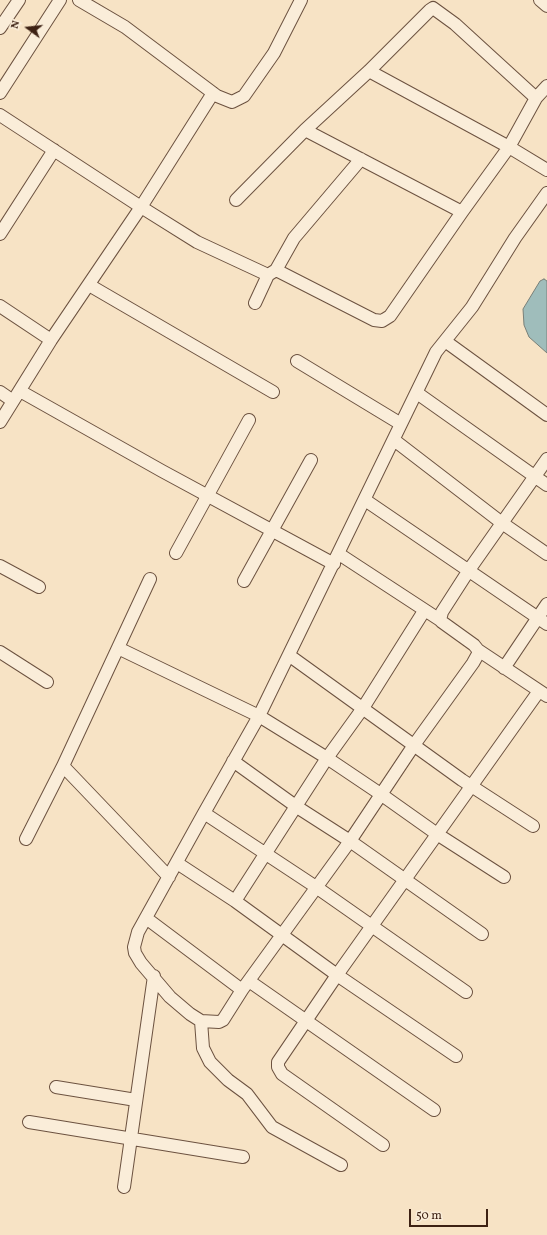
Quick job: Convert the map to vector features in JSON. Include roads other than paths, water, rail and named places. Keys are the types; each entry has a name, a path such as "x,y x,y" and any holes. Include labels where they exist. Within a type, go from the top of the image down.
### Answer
{"street":[{"path":"0,28 19,0"},
{"path":"0,93 60,0"},
{"path":"79,0 125,27 213,93 232,102 244,96 274,53 301,0"},
{"path":"540,0 547,6"},
{"path":"236,200 305,130 433,8 455,24 536,98"},
{"path":"368,71 509,147 547,170"},
{"path":"0,115 141,207 198,242 272,273 374,320 382,320 390,316 509,147 536,98 547,86"},
{"path":"0,422 52,340 141,207 213,93"},
{"path":"305,130 462,212"},
{"path":"0,234 54,150"},
{"path":"255,303 294,238 361,159"},
{"path":"478,650 478,654 473,663 414,745 350,841 223,1020 219,1022 201,1021 190,1014 170,997 135,953 134,947 138,932 259,716 290,656 436,352 472,307 515,238 547,193"},
{"path":"89,285 273,392"},
{"path":"0,306 52,340"},
{"path":"445,341 547,415"},
{"path":"297,361 401,424"},
{"path":"20,391 271,530 337,559 440,620 474,645 478,650 543,693 436,834 278,1062 278,1066 282,1074 383,1145"},
{"path":"0,392 13,401"},
{"path":"417,393 547,486"},
{"path":"176,553 249,420"},
{"path":"394,440 502,523 547,554"},
{"path":"440,620 442,612 469,570 547,459"},
{"path":"244,581 311,460"},
{"path":"365,500 542,621"},
{"path":"0,566 39,587"},
{"path":"26,840 63,766 150,579"},
{"path":"504,668 542,621 547,604"},
{"path":"235,901 297,807 327,758 363,708 424,611"},
{"path":"118,648 259,716 327,758 436,834 504,877"},
{"path":"0,652 47,682"},
{"path":"290,656 414,745 533,826"},
{"path":"233,760 297,807 350,841 482,934"},
{"path":"63,766 169,877"},
{"path":"204,813 316,887 371,927 466,992"},
{"path":"177,863 235,901 337,975 456,1056"},
{"path":"146,918 246,986 305,1021 434,1110"},
{"path":"124,1187 154,976"},
{"path":"201,1021 203,1048 210,1062 228,1080 247,1094 272,1127 341,1165"},
{"path":"56,1086 136,1100"},
{"path":"28,1122 244,1157"}],"water":[{"path":"544,279 547,281 547,353 529,337 524,325 523,309 540,281"}]}
